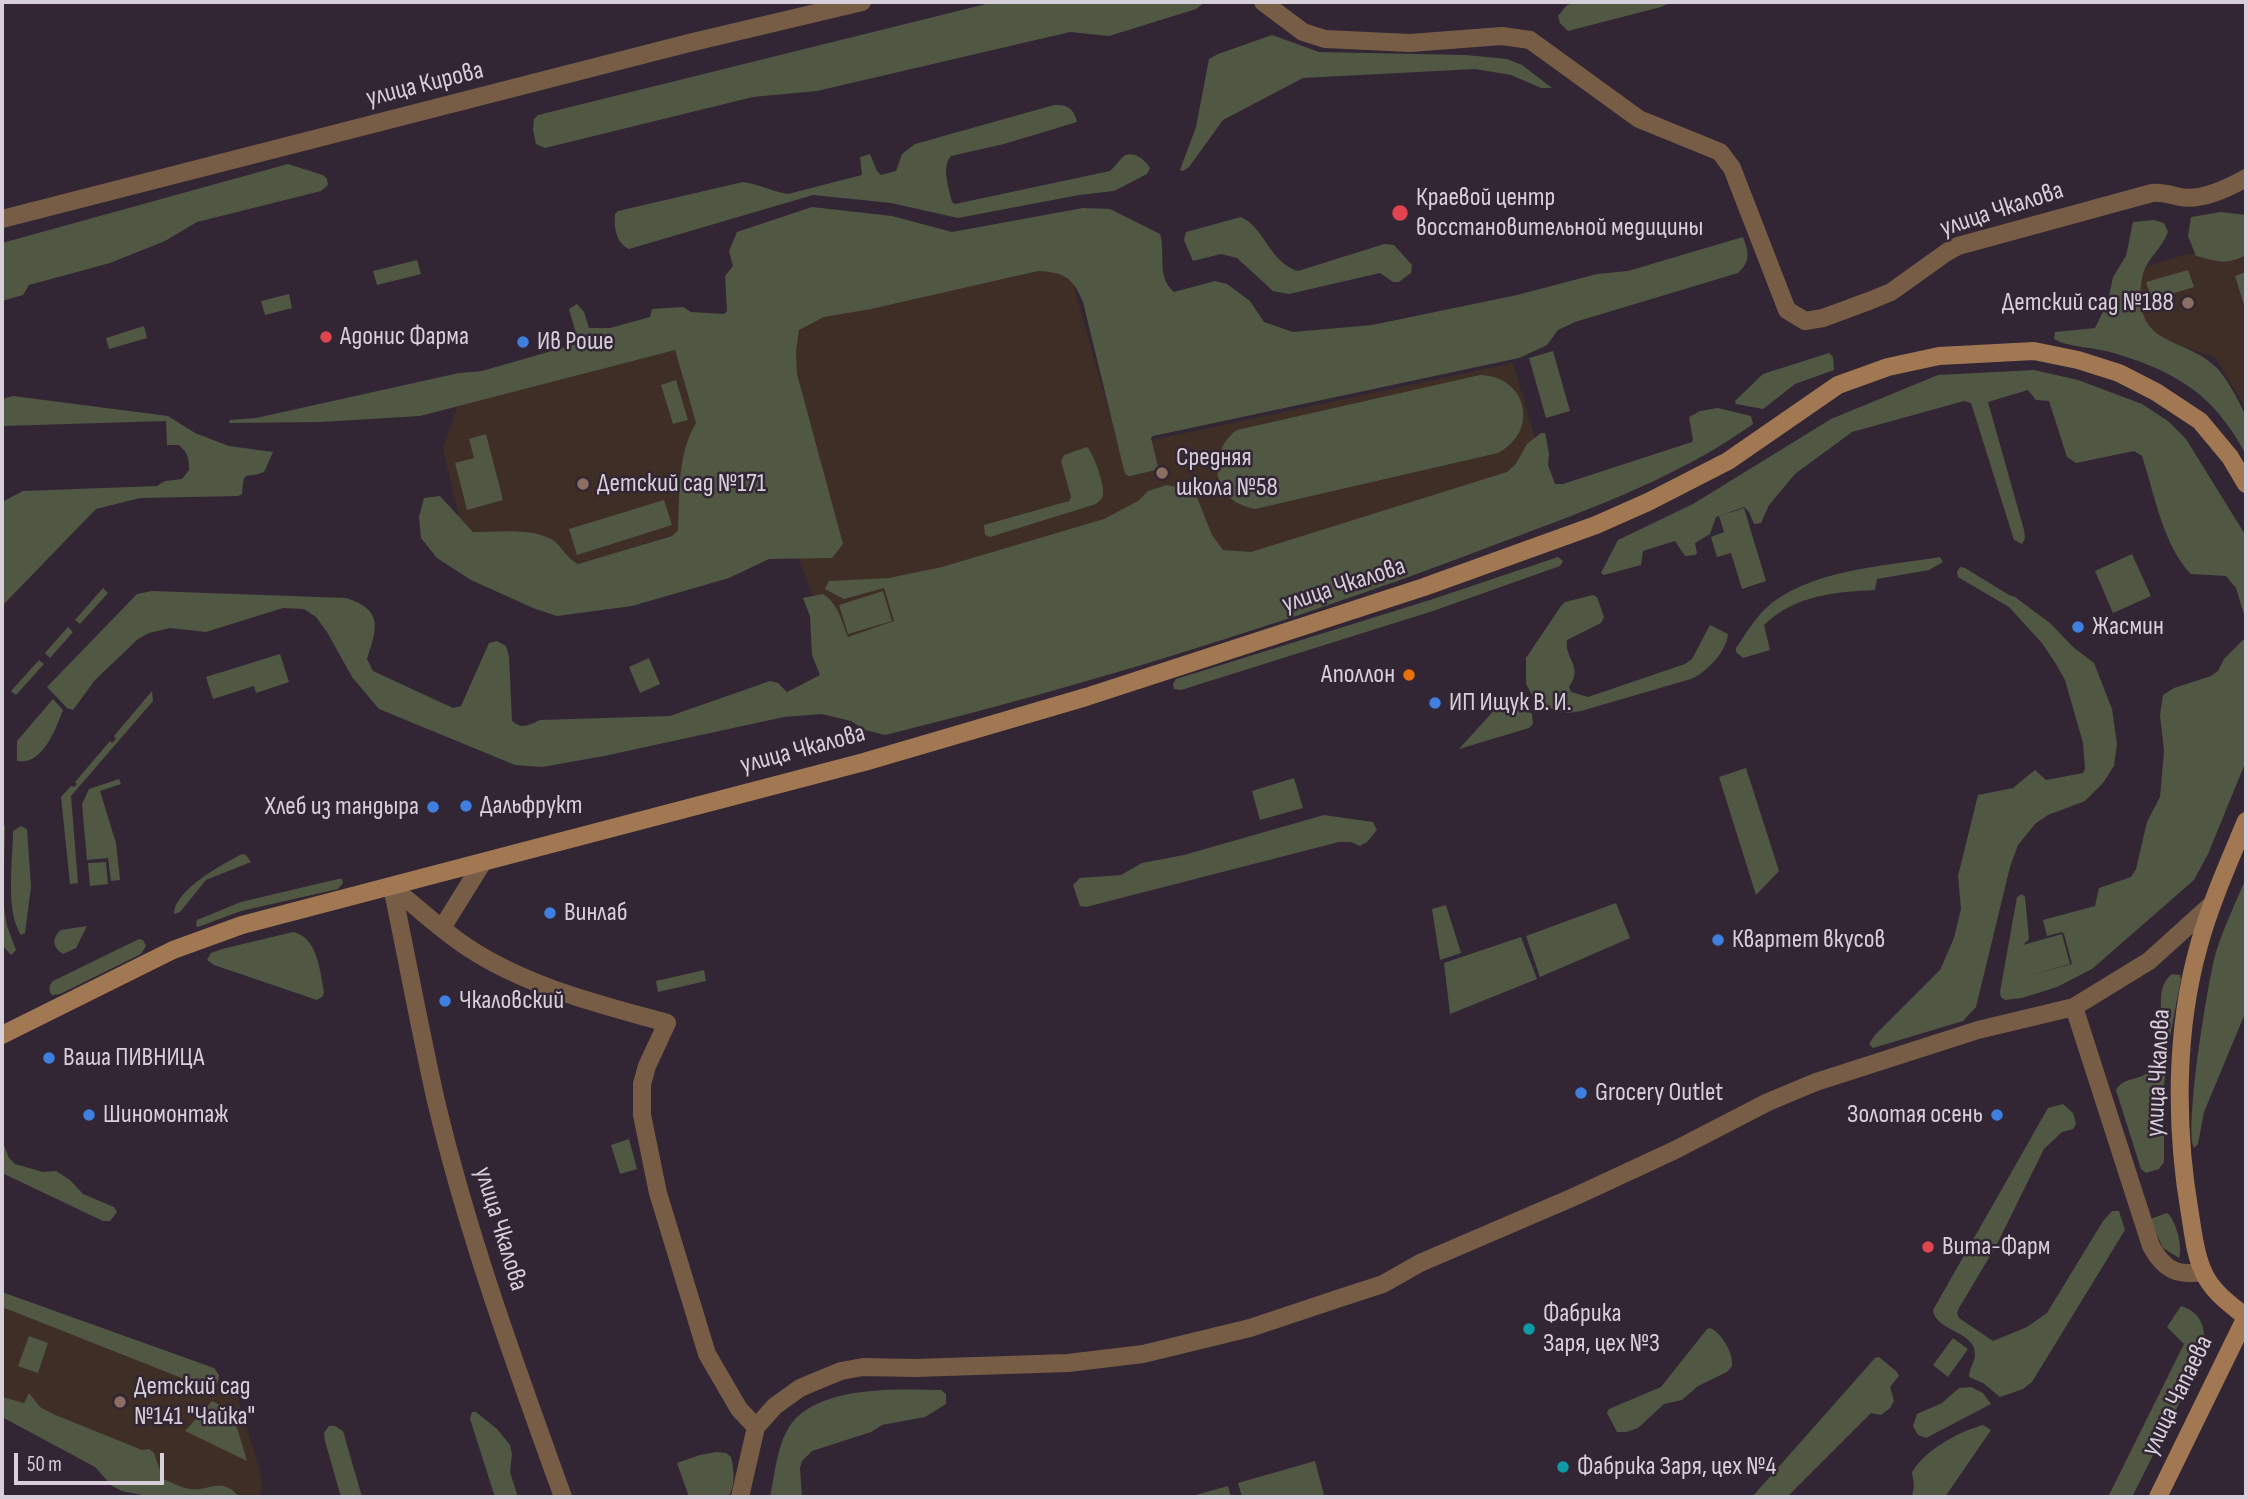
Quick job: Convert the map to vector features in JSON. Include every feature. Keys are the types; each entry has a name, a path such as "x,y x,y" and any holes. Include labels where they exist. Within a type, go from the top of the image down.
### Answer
{"main road":[{"name":"улица Чкалова","path":"2,1035 185,946 242,925 864,762 1086,698 1424,587 1596,525 1659,496 1728,461 1838,385 1888,367 1939,356 2034,351 2078,360 2119,373 2156,391 2200,421 2230,457 2246,484"},
{"name":"улица Чкалова","path":"2246,821 2211,905 2192,975 2185,1021 2180,1126 2183,1174 2203,1272 2221,1298 2246,1317"},
{"name":"улица Чапаева","path":"2158,1497 2246,1317"}],"street":[{"name":"улица Кирова","path":"2,219 689,43 862,2"},
{"name":"улица Чкалова","path":"1263,2 1303,32 1325,39 1424,43 1502,36 1530,40 1639,119 1720,152 1732,169 1787,310 1805,321 1824,318 1891,292 1958,246 2152,193 2167,192 2181,197 2200,195 2224,190 2246,178"},
{"path":"442,928 483,862"},
{"name":"улица Чкалова","path":"392,887 437,1103 465,1205 509,1345 563,1497"},
{"path":"392,887 470,949 518,975 570,996 667,1023 647,1066 642,1084 642,1115 658,1193 708,1354 739,1409 756,1427"},
{"path":"740,1497 756,1427 775,1406 800,1388 841,1371 863,1367 1068,1363 1143,1354 1250,1328 1383,1284 1420,1263 1609,1181 1768,1102 1816,1082 1978,1030 2074,1007 2149,961 2211,905"},
{"path":"2074,1007 2151,1246 2165,1265 2176,1271 2184,1275 2203,1272"}],"shaded area":[{"name":"Детский сад №188","path":"2246,248 2246,408 2215,357 2137,331 2124,274 2187,254"},
{"name":"Средняя школа №58","path":"1065,255 1119,447 1513,363 1556,510 865,729 775,498 797,335 816,302"},
{"name":"Детский сад №171","path":"673,345 724,519 582,563 501,571 465,541 443,449 458,405"},
{"name":"Детский сад №141 \"Чайка\"","path":"7,1301 235,1388 262,1479 260,1497 187,1497 2,1416 2,1316"}],"green space":[{"path":"994,2 1205,2 1196,9 1109,36 1070,32 817,91 753,97 545,148 536,144 533,130 534,119 538,115"},
{"path":"1579,2 1672,2 1568,31 1560,23 1558,16 1567,5"},
{"path":"1272,35 1319,52 1466,55 1507,59 1522,65 1552,88 1541,88 1511,75 1475,69 1303,78 1223,120 1189,167 1180,170 1196,127 1209,59"},
{"path":"1054,105 1070,108 1077,122 1004,144 951,156 946,172 952,202 955,204 1110,171 1128,154 1146,162 1150,168 1147,174 1114,191 958,218 891,203 813,195 629,249 621,243 617,234 615,214 618,211 743,182 788,194 862,175 860,157 870,154 881,175 896,171 902,154 915,144"},
{"path":"288,164 323,175 328,185 321,191 197,222 165,241 110,263 29,285 23,295 2,301 2,243"},
{"path":"812,207 892,216 952,232 1083,208 1110,209 1160,234 1163,272 1168,286 1174,292 1215,281 1227,284 1250,301 1264,322 1293,332 1372,325 1517,295 1597,274 1628,271 1743,237 1748,256 1738,273 1575,322 1558,330 1547,345 1519,358 1153,436 1151,438 1158,467 1156,470 1130,476 1126,475 1124,470 1083,302 1076,287 1067,278 1038,271 824,317 799,330 796,351 797,374 843,544 832,558 769,559 729,578 632,606 557,616 471,580 437,558 421,538 419,517 424,498 440,496 473,532 515,531 546,537 554,541 578,564 672,536 678,530 682,461 696,423 675,350 420,416 321,422 229,423 230,420 256,418 459,373 482,371 576,344 578,341 569,309 577,304 584,312 589,328 610,328 650,317 652,309 683,307 691,312 724,314 727,311 725,276 733,266 729,251 737,232"},
{"path":"2221,212 2246,215 2246,255 2226,261 2196,256 2188,236 2191,217"},
{"path":"1241,217 1256,229 1281,261 1298,271 1384,244 1394,245 1412,265 1411,273 1399,282 1393,282 1380,273 1289,294 1273,291 1237,258 1221,254 1193,261 1184,240 1186,232"},
{"path":"2154,220 2164,223 2168,232 2142,278 2141,301 2144,317 2162,337 2203,357 2224,377 2246,418 2246,455 2215,409 2173,376 2123,356 2054,339 2055,332 2095,328 2108,301 2113,277 2126,256 2133,222"},
{"path":"417,260 421,274 377,285 373,271"},
{"path":"2188,270 2194,287 2152,300 2146,282"},
{"path":"2246,272 2246,304 2244,305 2235,276"},
{"path":"289,294 292,308 265,315 261,301"},
{"path":"144,326 147,338 109,349 106,338"},
{"path":"1553,351 1570,411 1546,418 1529,358"},
{"path":"1829,353 1833,357 1834,370 1795,384 1763,409 1736,404 1735,401 1763,374"},
{"path":"2034,370 2078,380 2142,404 2168,421 2186,439 2246,536 2246,621 2236,588 2226,576 2191,574 2181,562 2166,534 2142,456 2134,451 2076,463 2067,457 2049,401 2036,400 2028,390 1988,402 2024,530 2025,538 2022,544 2014,540 1971,403 1964,401 1852,432 1795,474 1769,505 1761,523 1754,524 1744,507 1716,517 1710,534 1695,543 1695,555 1685,556 1675,541 1643,551 1641,565 1604,575 1601,573 1618,540 1693,504 1831,419 1938,375"},
{"path":"1480,375 1496,378 1509,385 1522,406 1520,432 1498,453 1255,509 1230,498 1219,481 1217,472 1220,453 1224,444 1237,430"},
{"path":"676,380 688,420 673,424 661,385"},
{"path":"13,396 168,416 195,433 229,446 273,452 264,472 245,477 242,494 238,496 140,498 96,509 2,606 2,502 23,491 157,486 165,481 182,479 189,470 189,462 182,448 179,445 167,445 166,421 2,426 2,399"},
{"path":"1718,408 1751,416 1753,424 1722,445 1656,480 1586,510 1408,577 1186,652 885,735 865,730 851,721 822,714 784,717 604,756 542,767 515,765 379,709 352,677 316,617 304,609 283,608 206,632 170,628 149,633 138,639 95,680 73,710 67,708 47,687 137,594 152,591 346,598 367,608 372,614 375,629 367,659 373,671 453,708 461,706 489,643 497,641 506,646 509,656 512,721 519,725 526,726 540,720 670,716 770,681 778,683 787,692 820,675 812,655 810,616 803,598 823,594 828,598 839,613 848,637 894,621 884,588 844,599 825,589 829,581 889,578 942,567 1104,519 1138,501 1148,491 1167,485 1196,495 1212,535 1223,550 1251,552 1507,472 1515,465 1527,444 1541,433 1545,433 1548,465 1555,484 1563,484 1692,442 1689,417 1700,411"},
{"path":"486,434 503,500 467,510 455,463 474,458 469,439"},
{"path":"1087,447 1096,463 1103,491 1103,497 1096,504 990,537 985,535 984,525 1069,501 1071,497 1061,461 1064,455"},
{"path":"664,500 672,525 577,555 569,529"},
{"path":"1744,508 1766,581 1742,589 1731,553 1717,557 1711,537 1724,532 1719,516"},
{"path":"2132,554 2151,596 2113,613 2095,571"},
{"path":"1558,557 1563,561 1560,566 1433,611 1181,690 1174,689 1176,679"},
{"path":"1940,557 1943,562 1929,570 1877,579 1875,590 1830,594 1789,607 1764,625 1770,650 1743,658 1736,652 1736,648 1765,609 1802,586 1847,572"},
{"path":"1960,567 2015,597 2050,623 2073,647 2094,663 2112,709 2117,744 2114,766 2103,783 2085,801 2048,815 2036,823 2018,845 2010,867 1976,1007 1963,1021 1873,1048 1869,1044 1875,1035 1940,970 1954,938 1961,909 1958,876 1978,795 2013,788 2035,770 2046,780 2083,773 2085,769 2083,743 2065,680 2056,664 2042,643 2009,607 1958,577"},
{"path":"103,588 108,593 80,624 75,620"},
{"path":"883,591 892,621 848,634 839,605"},
{"path":"1593,595 1597,597 1604,617 1601,623 1567,640 1575,673 1569,687 1571,692 1588,697 1685,664 1692,659 1710,625 1728,634 1727,641 1715,661 1691,679 1581,711 1568,713 1546,707 1532,695 1526,684 1526,658 1565,602"},
{"path":"68,627 73,632 50,658 45,653"},
{"path":"2246,637 2246,761 2208,854 2194,880 2092,969 2057,987 2022,998 2005,1000 2000,992 2017,897 2022,894 2025,897 2029,939 2023,945 2062,934 2070,964 2027,976 2072,964 2064,934 2062,932 2047,936 2043,920 2095,906 2099,888 2131,877 2136,869 2147,822 2160,797 2164,751 2160,715 2163,695 2174,688 2211,676"},
{"path":"280,654 289,682 256,693 254,686 213,699 206,677"},
{"path":"649,658 660,684 640,693 629,667"},
{"path":"39,660 44,664 16,695 11,691"},
{"path":"152,691 153,701 71,796 78,883 70,884 61,797 71,786 77,784 75,782 110,741 112,743 116,739 114,736"},
{"path":"1513,698 1532,714 1533,724 1529,728 1459,749 1499,705"},
{"path":"53,699 63,710 47,744 34,758 17,761 17,741"},
{"path":"1746,768 1779,871 1756,895 1719,777"},
{"path":"1294,778 1303,808 1260,820 1252,791"},
{"path":"119,779 121,784 100,791 116,843 120,880 111,881 108,858 87,860 82,804 89,789"},
{"path":"1324,815 1373,822 1377,830 1360,846 1351,842 1339,842 1086,907 1080,906 1073,885 1080,878 1121,875 1142,863 1184,855"},
{"path":"2,823 5,826 3,901 7,926 16,950 11,955 2,945"},
{"path":"21,826 27,829 31,887 25,933 21,935 13,913 11,885 13,831"},
{"path":"242,854 251,862 206,880 180,912 174,914 176,905 191,887"},
{"path":"106,862 108,884 90,886 88,863"},
{"path":"2246,878 2246,1011 2204,1112 2198,1144 2194,1148 2194,1084 2212,967"},
{"path":"342,879 343,883 338,889 241,911 198,927 196,925 197,920 241,902"},
{"path":"1616,903 1630,938 1540,977 1526,936"},
{"path":"1446,905 1461,953 1440,960 1432,909"},
{"path":"87,926 76,948 63,954 57,949 54,943 61,930"},
{"path":"293,932 308,941 316,956 324,992 317,1000 214,965 207,960 211,953 222,949"},
{"path":"1521,937 1537,979 1450,1014 1444,963"},
{"path":"139,939 143,940 146,946 141,954 60,994 52,995 50,988 53,981"},
{"path":"704,970 706,981 658,992 656,981"},
{"path":"2172,974 2180,975 2181,979 2168,1047 2164,1086 2164,1162 2159,1169 2146,1173 2141,1169 2116,1090 2150,1070 2161,1032 2161,993 2166,980"},
{"path":"2063,1104 2073,1113 2076,1124 2073,1129 2062,1132 2044,1149 1996,1246 1959,1308 1959,1318 1993,1341 2027,1327 2047,1313 2103,1221 2112,1211 2119,1211 2125,1230 2032,1382 2023,1389 2000,1397 1983,1383 1969,1377 1975,1357 1973,1346 1969,1340 1940,1322 1933,1310 2048,1108"},
{"path":"629,1139 637,1169 620,1174 611,1145"},
{"path":"2,1140 9,1158 15,1164 43,1172 56,1171 70,1180 83,1194 114,1207 117,1212 110,1221 103,1221 2,1173"},
{"path":"2167,1213 2178,1234 2179,1258 2163,1248 2150,1219"},
{"path":"2,1292 214,1368 219,1375 218,1383 207,1388 2,1307"},
{"path":"2181,1306 2190,1310 2201,1321 2204,1345 2200,1362 2132,1497 2108,1497 2184,1344 2167,1327"},
{"path":"1710,1328 1718,1334 1729,1350 1732,1366 1727,1372 1698,1386 1682,1400 1664,1404 1638,1428 1617,1432 1607,1413 1609,1409 1661,1387"},
{"path":"29,1336 48,1343 38,1373 18,1366"},
{"path":"1953,1338 1968,1349 1948,1377 1933,1365"},
{"path":"1879,1357 1899,1376 1890,1387 1894,1401 1890,1408 1881,1415 1871,1413 1787,1497 1752,1497 1875,1358"},
{"path":"1971,1387 1983,1393 1991,1404 1926,1438 1918,1435 1913,1426 1917,1414 1942,1403 1959,1388"},
{"path":"941,1390 946,1394 946,1404 925,1417 882,1425 871,1432 812,1451 802,1461 800,1468 802,1497 770,1497 777,1459 786,1432 804,1411 821,1402 861,1392"},
{"path":"29,1393 40,1407 53,1414 142,1450 149,1449 154,1453 163,1479 191,1489 227,1487 239,1497 152,1497 122,1491 112,1486 95,1467 2,1417 2,1397 24,1403"},
{"path":"212,1401 232,1411 247,1461 185,1431"},
{"path":"472,1412 476,1412 497,1429 510,1445 510,1472 518,1497 495,1497 470,1419"},
{"path":"1983,1425 1991,1430 1945,1497 1912,1497 1912,1472 1925,1456 1953,1437"},
{"path":"329,1426 343,1431 362,1497 341,1497 325,1441 324,1433"},
{"path":"716,1452 726,1453 731,1457 734,1478 731,1493 728,1497 689,1497 677,1463"},
{"path":"1315,1461 1324,1495 1242,1497 1238,1483"},
{"path":"1228,1486 1231,1497 1189,1497"}],"place":[{"name":"Краевой центр восстановительной медицины","path":"1400,213"},
{"name":"Детский сад №188","path":"2188,303"},
{"name":"Адонис Фарма","path":"326,337"},
{"name":"Ив Роше","path":"523,342"},
{"name":"Средняя школа №58","path":"1162,473"},
{"name":"Детский сад №171","path":"583,484"},
{"name":"Жасмин","path":"2078,627"},
{"name":"Аполлон","path":"1409,675"},
{"name":"ИП Ищук В. И.","path":"1435,703"},
{"name":"Дальфрукт","path":"466,806"},
{"name":"Хлеб из тандыра","path":"433,807"},
{"name":"Винлаб","path":"550,913"},
{"name":"Квартет вкусов","path":"1718,940"},
{"name":"Чкаловский","path":"445,1001"},
{"name":"Ваша ПИВНИЦА","path":"49,1058"},
{"name":"Grocery Outlet","path":"1581,1093"},
{"name":"Шиномонтаж","path":"89,1115"},
{"name":"Золотая осень","path":"1997,1115"},
{"name":"Вита-Фарм","path":"1928,1247"},
{"name":"Фабрика Заря, цех №3","path":"1529,1329"},
{"name":"Детский сад №141 \"Чайка\"","path":"120,1402"},
{"name":"Фабрика Заря, цех №4","path":"1563,1467"}]}
